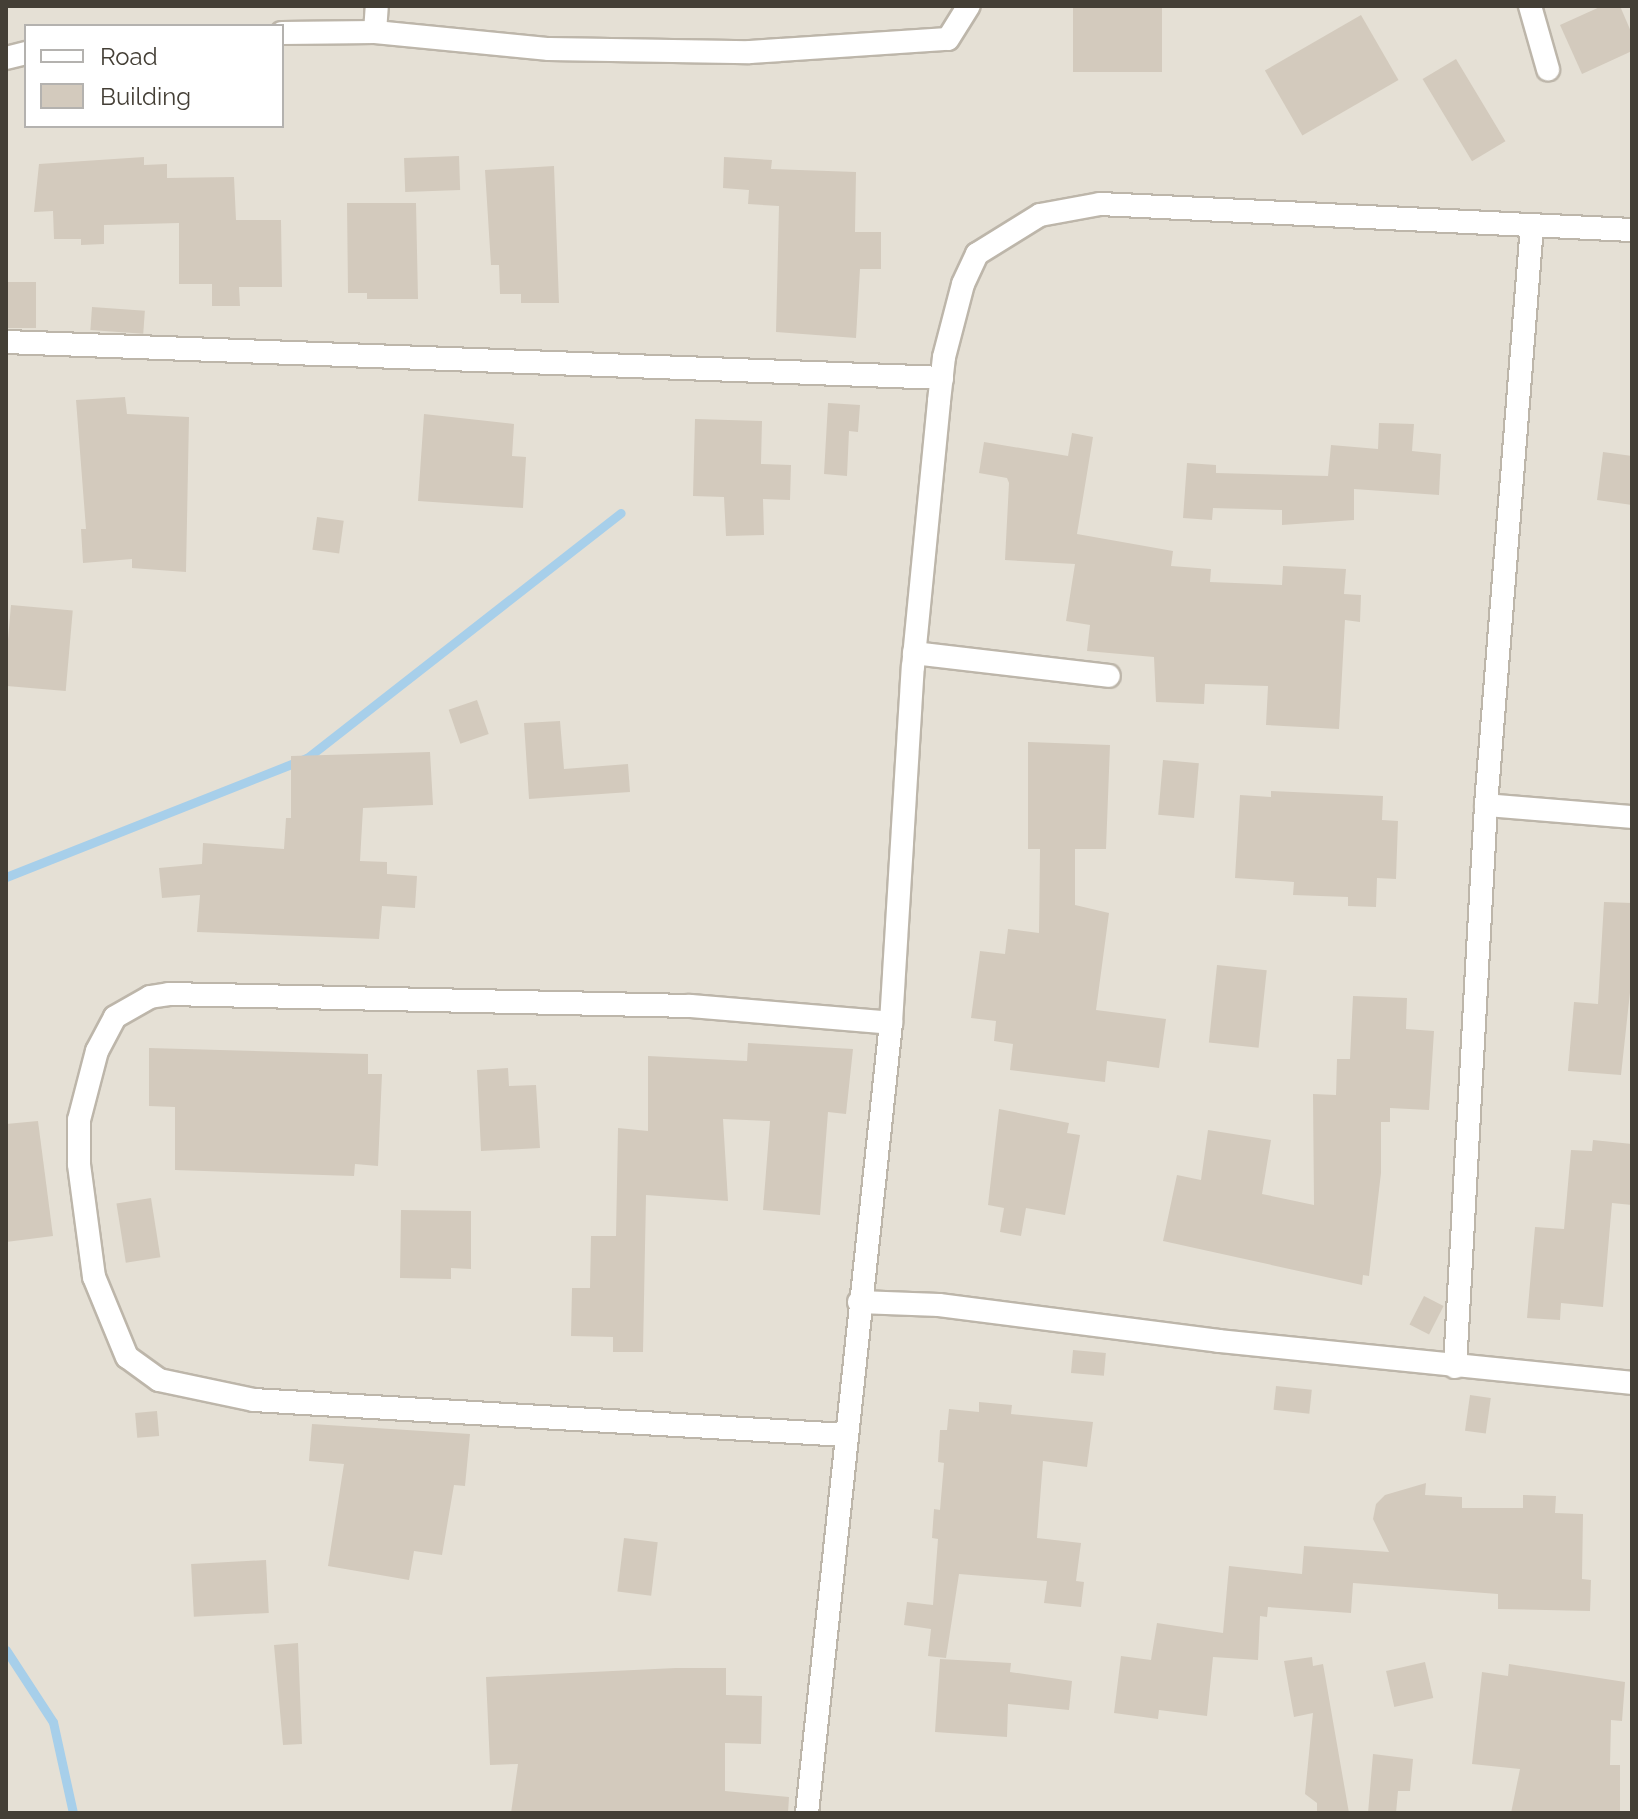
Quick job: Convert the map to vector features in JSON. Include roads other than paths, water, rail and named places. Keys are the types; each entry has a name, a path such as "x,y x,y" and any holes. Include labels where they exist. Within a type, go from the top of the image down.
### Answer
{"street":[{"path":"375,32 377,6"},
{"path":"284,33 375,32 549,49 750,52 948,39 969,6"},
{"path":"1530,6 1548,69"},
{"path":"807,1813 891,1023 914,653 942,378 963,284 977,254 1017,225 1067,208 1135,204 1632,230"},
{"path":"1455,1367 1486,805 1532,226"},
{"path":"6,342 942,378"},
{"path":"914,653 1109,676"},
{"path":"1486,805 1632,817"},
{"path":"846,1435 254,1400 159,1380 127,1357 94,1277 79,1164 79,1120 97,1051 115,1017 150,997 169,994 690,1006 891,1023"},
{"path":"859,1302 939,1305 1455,1367 1632,1383"}],"waterway":[{"path":"6,877 307,758 621,513"},
{"path":"6,1650 53,1722 73,1813"}]}
